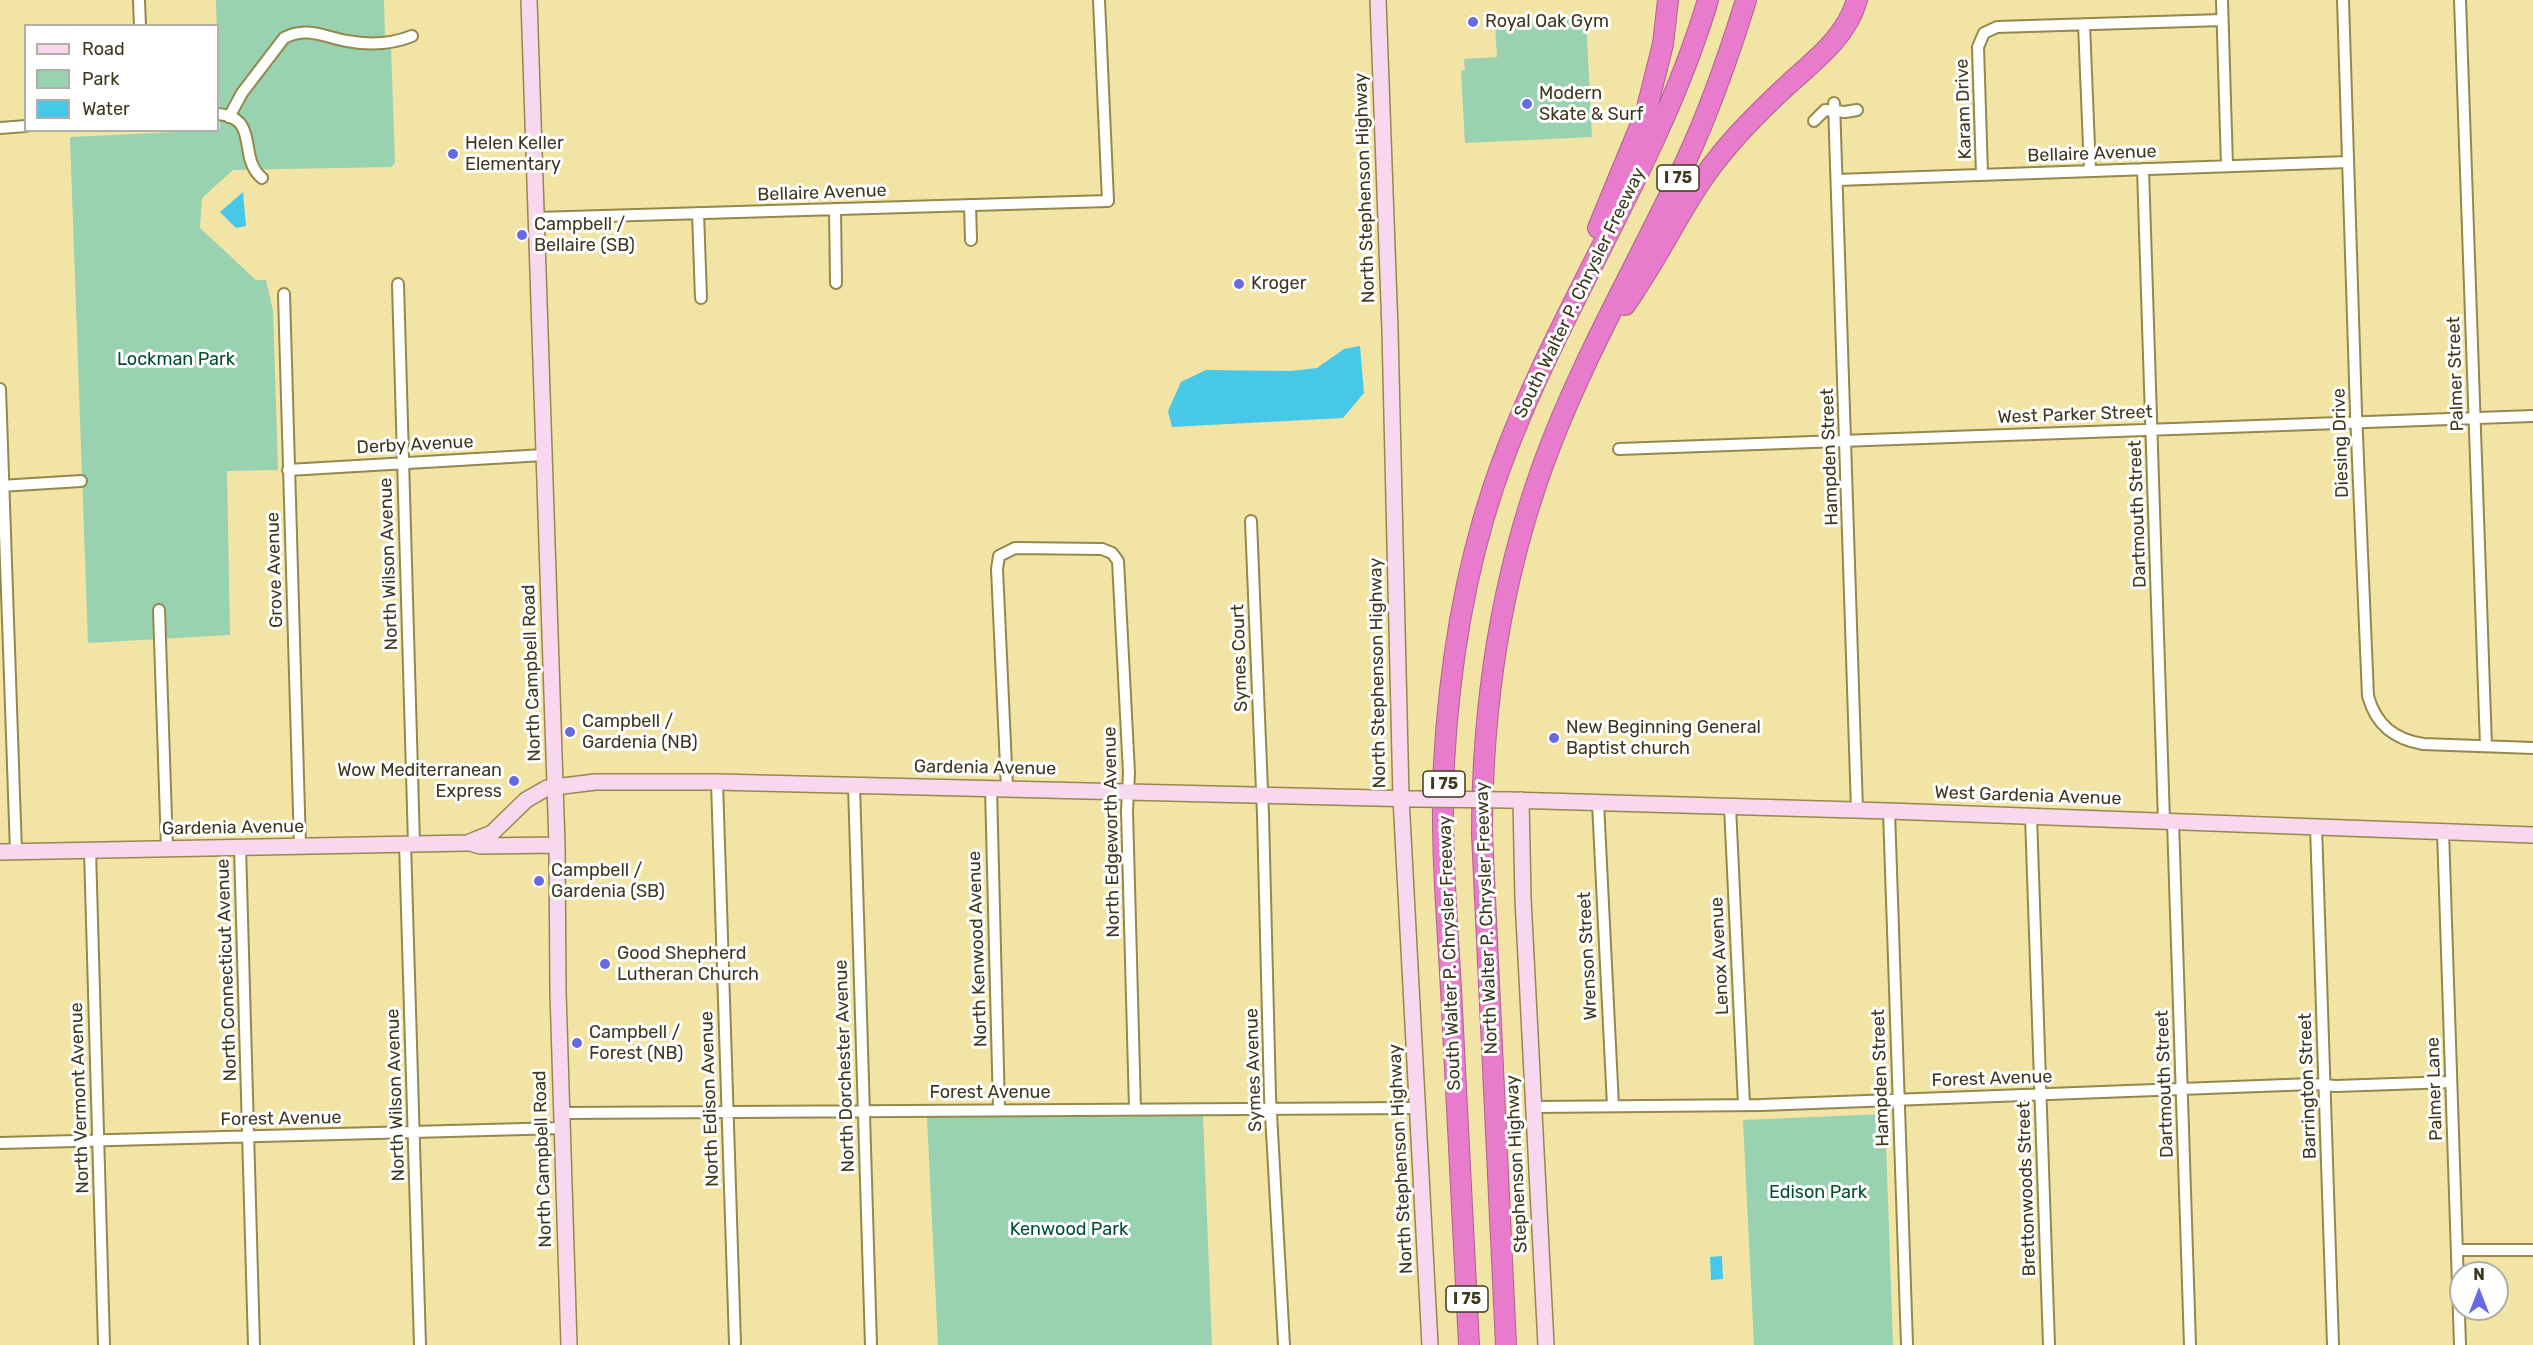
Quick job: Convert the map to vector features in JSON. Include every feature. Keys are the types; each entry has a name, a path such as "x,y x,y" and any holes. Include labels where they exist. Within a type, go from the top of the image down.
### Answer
{"highway":[{"path":"1557,332 1610,196 1634,145 1646,112 1663,44 1668,0"},
{"name":"South Walter P. Chrysler Freeway","path":"1469,1345 1445,882 1444,801 1446,739 1461,617 1480,534 1515,429 1557,332 1666,113 1686,67 1708,0"},
{"name":"North Walter P. Chrysler Freeway","path":"1506,1345 1482,834 1483,770 1488,710 1506,592 1534,492 1558,427 1593,348 1686,160 1714,95 1746,0"},
{"path":"1593,348 1650,271 1692,194 1723,151 1767,104 1833,43 1848,21 1857,0"},
{"path":"1503,1280 1516,1345"}],"street":[{"path":"139,0 140,24"},
{"name":"North Campbell Road","path":"529,0 557,844 562,1128 569,1345"},
{"name":"Bellaire Avenue","path":"536,218 1108,201 1099,0"},
{"name":"North Stephenson Highway","path":"1378,0 1390,330 1401,798 1430,1345"},
{"path":"2222,0 2227,166"},
{"name":"Diesing Drive","path":"2343,0 2356,422 2368,684 2371,705 2384,727 2406,741 2423,744 2533,748"},
{"name":"Palmer Street","path":"2460,0 2487,746"},
{"name":"Karam Drive","path":"1982,175 1978,47 1981,37 1990,28 2222,20"},
{"path":"2084,24 2090,171"},
{"path":"229,117 242,93 284,38 294,33 308,31 361,43 397,42 412,36"},
{"path":"1814,121 1825,110 1834,107 1857,110"},
{"name":"Hampden Street","path":"1834,107 1857,810"},
{"path":"219,114 229,117 244,128 249,160 252,168 262,178"},
{"path":"0,128 24,126"},
{"name":"Bellaire Avenue","path":"1837,180 2348,162"},
{"name":"Dartmouth Street","path":"2143,169 2151,429 2182,1089 2190,1345"},
{"path":"970,205 971,240"},
{"path":"835,209 836,283"},
{"path":"698,213 700,298"},
{"name":"North Wilson Avenue","path":"398,284 410,843 413,1132 420,1345"},
{"name":"Grove Avenue","path":"284,294 300,846"},
{"path":"0,389 16,852"},
{"name":"West Parker Street","path":"1619,449 1846,439 2533,416"},
{"name":"Derby Avenue","path":"288,470 544,455"},
{"path":"2,486 81,481"},
{"name":"Symes Court","path":"1251,521 1262,794"},
{"name":"North Edgeworth Avenue","path":"1007,788 997,569 999,556 1015,548 1102,549 1115,555 1119,573 1135,1109"},
{"path":"159,610 167,848"},
{"name":"Gardenia Avenue","path":"467,843 492,833 526,800 555,786 623,781 1515,800"},
{"name":"North Edison Avenue","path":"717,782 735,1343"},
{"name":"North Dorchester Avenue","path":"854,785 871,1345"},
{"name":"North Kenwood Avenue","path":"991,788 999,1110"},
{"name":"Symes Avenue","path":"1262,794 1272,1108 1284,1345"},
{"name":"West Gardenia Avenue","path":"1515,800 1889,811 2533,835"},
{"name":"Stephenson Highway","path":"1515,800 1545,1345"},
{"name":"Wrenson Street","path":"1598,803 1612,1106"},
{"name":"Lenox Avenue","path":"1730,806 1744,1105"},
{"name":"Hampden Street","path":"1889,811 1907,1345"},
{"name":"Brettonwoods Street","path":"2031,816 2049,1345"},
{"name":"Barrington Street","path":"2316,826 2333,1345"},
{"name":"Palmer Lane","path":"2443,831 2460,1345"},
{"name":"Gardenia Avenue","path":"0,852 410,843 467,843 480,846 557,844"},
{"name":"North Connecticut Avenue","path":"240,847 255,1345"},
{"name":"North Vermont Avenue","path":"90,850 104,1345"},
{"name":"Forest Avenue","path":"1533,1107 1744,1105 2312,1084 2324,1086 2451,1082"},
{"name":"Forest Avenue","path":"562,1113 1418,1108"},
{"name":"Forest Avenue","path":"0,1143 562,1128"},
{"path":"2457,1250 2533,1250"}],"green space":[{"name":"Lockman Park","path":"216,0 384,0 385,38 391,48 395,163 391,167 233,170 202,198 200,228 256,280 266,280 273,311 278,470 227,471 230,635 88,643 70,137 219,132 219,24 217,24"},
{"name":"Modern Skate & Surf","path":"1586,18 1592,137 1465,143 1461,71 1465,70 1464,59 1497,57 1495,23"},
{"name":"Edison Park","path":"1885,1114 1893,1345 1754,1345 1743,1120"},
{"name":"Kenwood Park","path":"1203,1116 1212,1345 938,1345 927,1117"}],"water":[{"path":"243,192 246,226 236,228 220,212"},
{"path":"1360,346 1364,393 1343,418 1172,427 1168,411 1181,382 1206,370 1290,371 1317,368 1344,349"},
{"path":"1722,1256 1723,1279 1711,1280 1710,1257"}],"place":[{"name":"Royal Oak Gym","path":"1473,22"},
{"name":"Modern Skate & Surf","path":"1527,104"},
{"name":"Helen Keller Elementary","path":"453,154"},
{"name":"Campbell / Bellaire (SB)","path":"522,235"},
{"name":"Kroger","path":"1239,284"},
{"name":"Campbell / Gardenia (NB)","path":"570,732"},
{"name":"New Beginning General Baptist church","path":"1554,738"},
{"name":"Wow Mediterranean Express","path":"514,781"},
{"name":"Campbell / Gardenia (SB)","path":"539,881"},
{"name":"Good Shepherd Lutheran Church","path":"605,964"},
{"name":"Campbell / Forest (NB)","path":"577,1043"}]}
